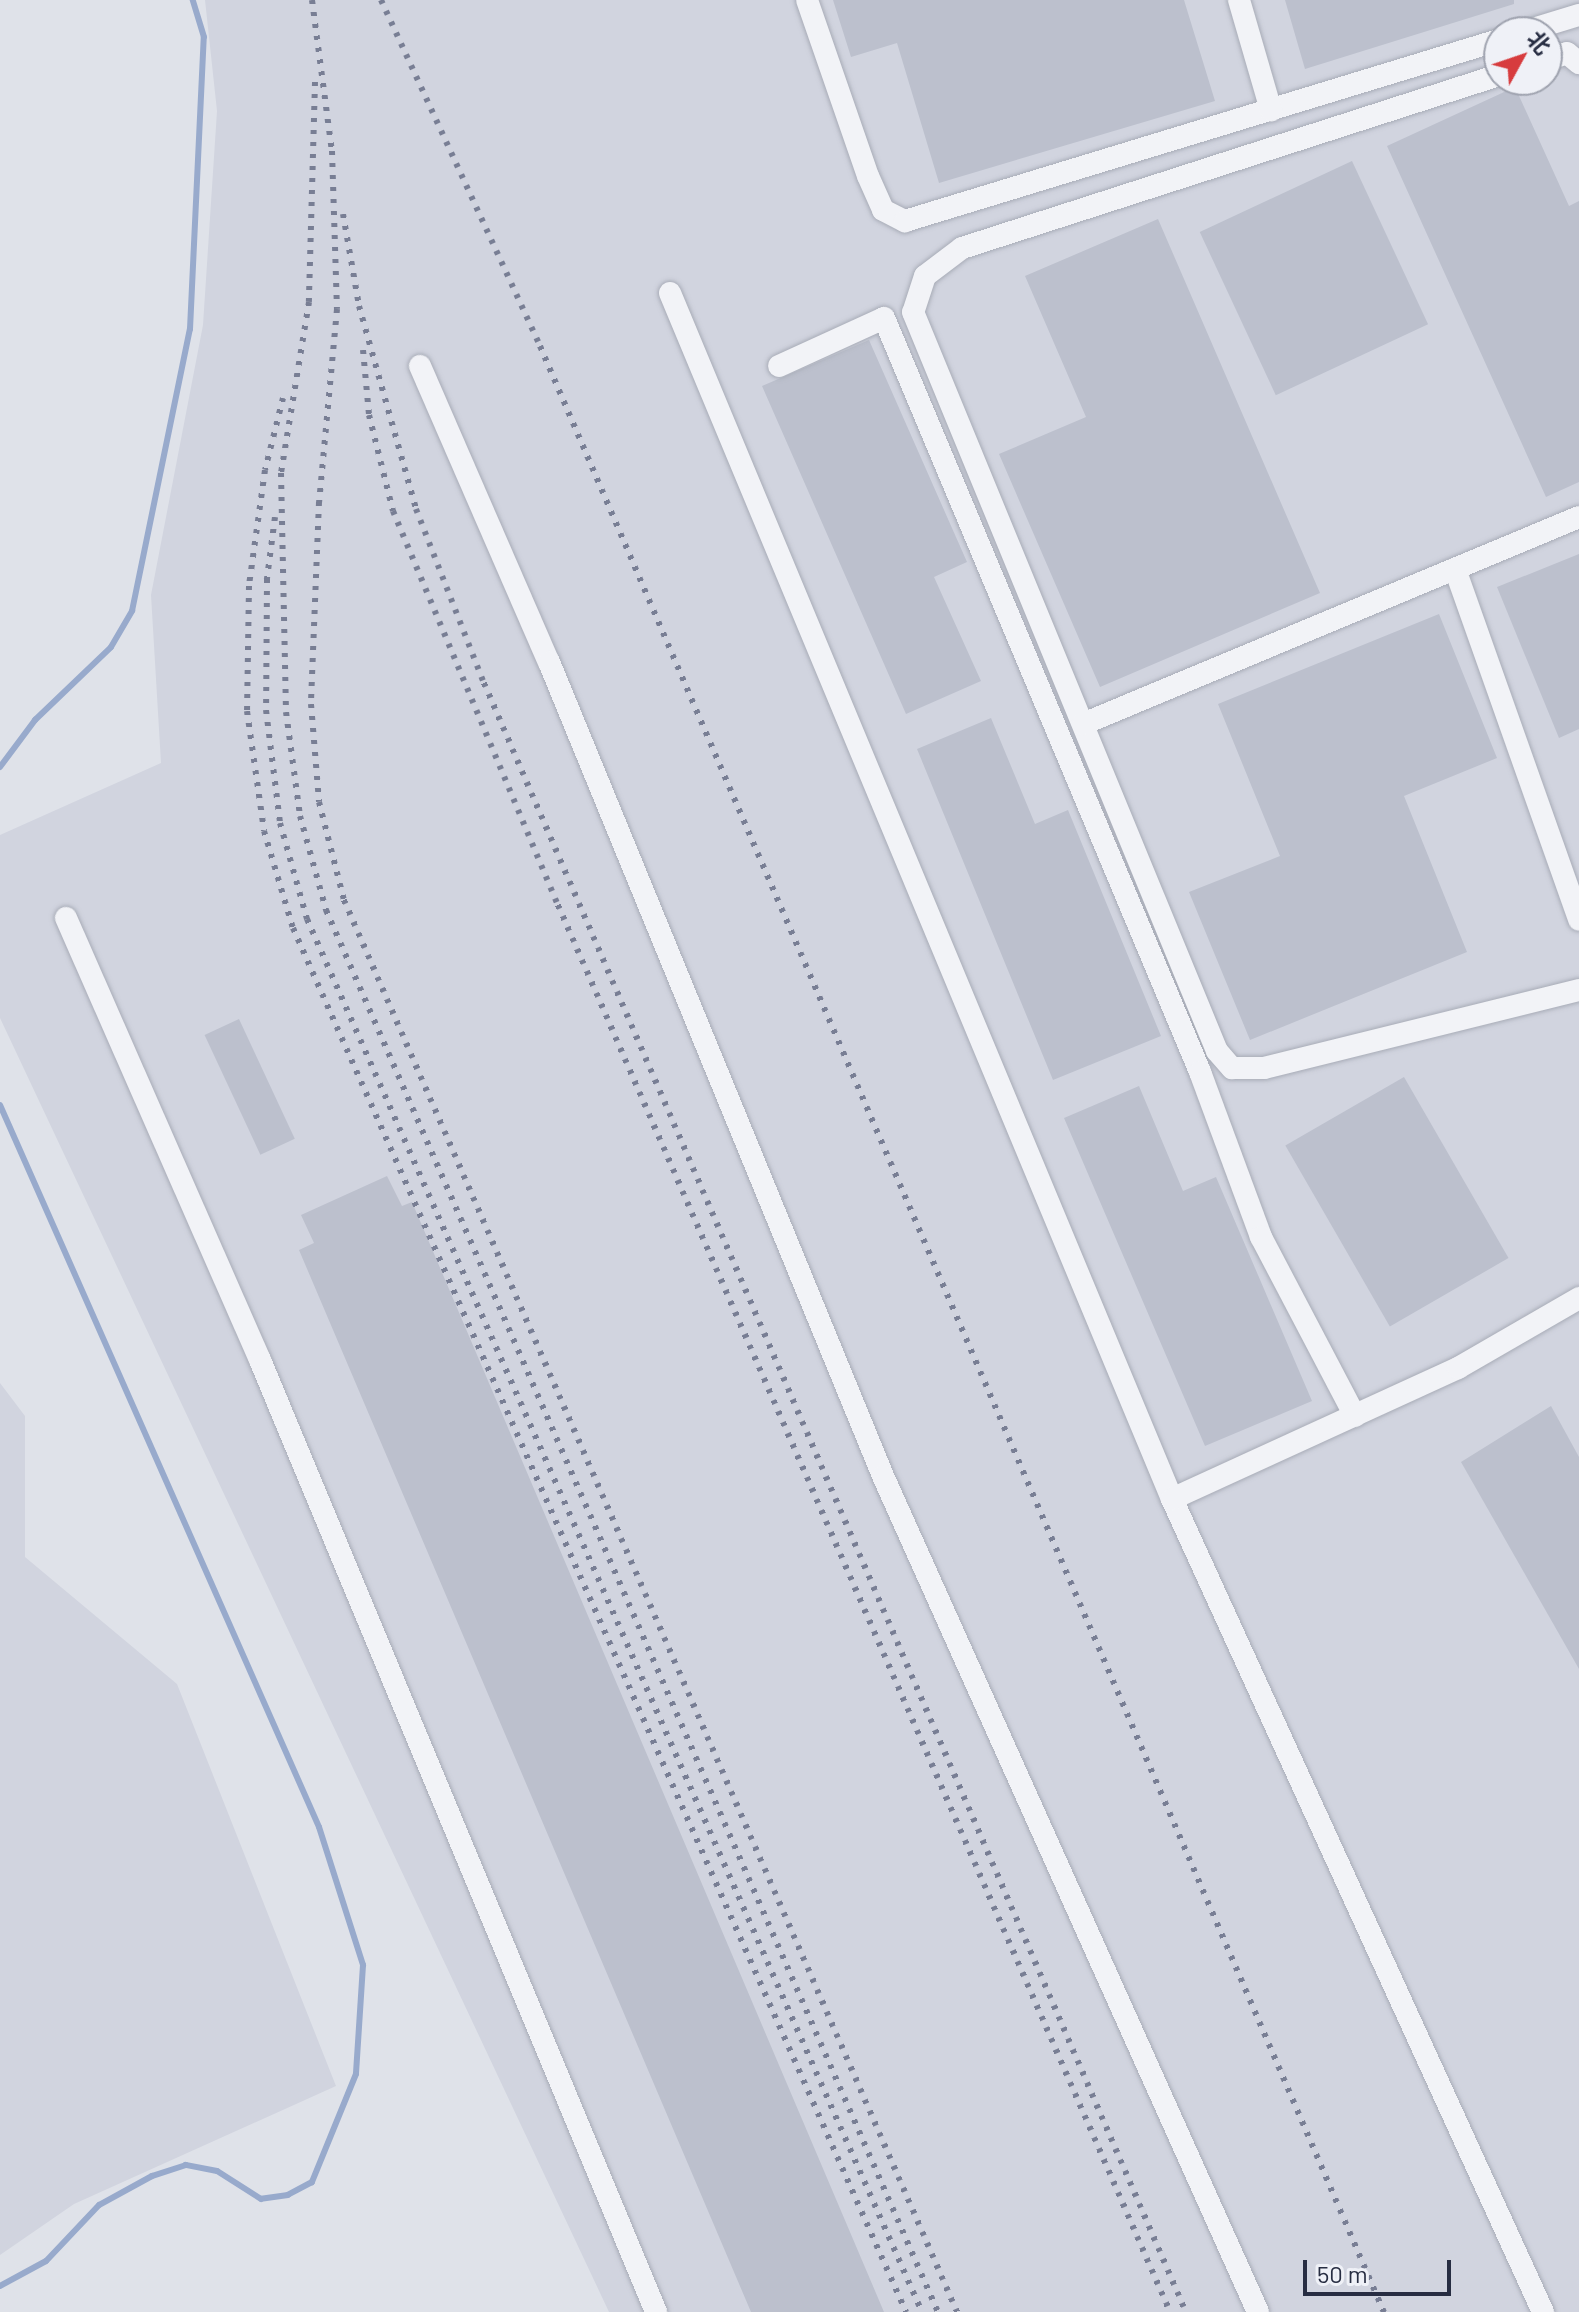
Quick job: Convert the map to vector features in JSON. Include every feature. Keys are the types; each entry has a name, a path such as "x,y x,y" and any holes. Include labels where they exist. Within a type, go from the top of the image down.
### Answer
{"street":[{"path":"807,0 868,176 883,210 905,221 1483,45"},
{"path":"1239,0 1271,110"},
{"path":"1483,80 962,248 925,276 913,312 1217,1051 1232,1068 1264,1068 1579,990"},
{"path":"670,293 1172,1499 1543,2312"},
{"path":"779,366 884,318 1200,1072 1261,1237 1355,1416"},
{"path":"420,366 549,662 883,1476 1258,2312"},
{"path":"1083,724 1579,517"},
{"path":"1455,569 1579,920"},
{"path":"66,918 260,1360 656,2312"},
{"path":"1172,1499 1458,1368 1578,1300"}],"shaded area":[{"path":"205,0 1579,0 1579,2312 609,2312 0,1018 0,835 161,763 151,595 203,325 217,111"},
{"path":"0,1383 25,1416 25,1557 177,1684 336,2086 74,2204 0,2255"}],"building":[{"path":"833,0 1184,0 1215,101 939,183 897,43 851,57"},
{"path":"1285,0 1514,0 1514,4 1305,69"},
{"path":"1495,96 1519,96 1569,206 1579,201 1579,482 1546,497 1387,146"},
{"path":"1352,161 1428,324 1276,395 1200,232"},
{"path":"1158,219 1320,593 1100,687 999,454 1086,417 1025,276"},
{"path":"869,340 967,562 934,577 981,681 906,714 762,386"},
{"path":"1579,554 1579,729 1559,738 1497,587"},
{"path":"1439,614 1497,758 1404,796 1467,952 1250,1040 1189,892 1280,856 1218,704"},
{"path":"991,718 1035,824 1068,810 1161,1036 1053,1080 917,749"},
{"path":"239,1019 295,1139 260,1155 205,1035"},
{"path":"1404,1077 1508,1258 1390,1326 1285,1146"},
{"path":"1139,1086 1183,1191 1216,1177 1312,1401 1205,1446 1064,1118"},
{"path":"387,1176 402,1206 412,1202 884,2312 751,2312 299,1250 314,1243 301,1215"},
{"path":"1551,1406 1579,1457 1579,1669 1461,1462"}],"waterway":[{"path":"0,767 35,720 111,647 132,611 190,329 204,37 193,0"},
{"path":"0,1105 319,1827 363,1965 356,2074 312,2182 288,2195 261,2199 217,2171 186,2165 152,2176 99,2205 46,2261 0,2286"}],"railway":[{"path":"312,0 332,151 337,309 319,502 311,704 319,802 344,900 957,2312"},
{"path":"381,0 540,346 1384,2312"},
{"path":"315,82 309,302 281,473 286,712 300,816 326,910 938,2312"},
{"path":"343,214 359,306 416,509 484,683 1186,2312"},
{"path":"363,350 369,415 393,511 558,905 1170,2312"},
{"path":"283,398 265,470 249,586 247,711 264,831 293,928 906,2312"},
{"path":"275,517 267,579 266,710 280,823 307,919 922,2312"}]}
